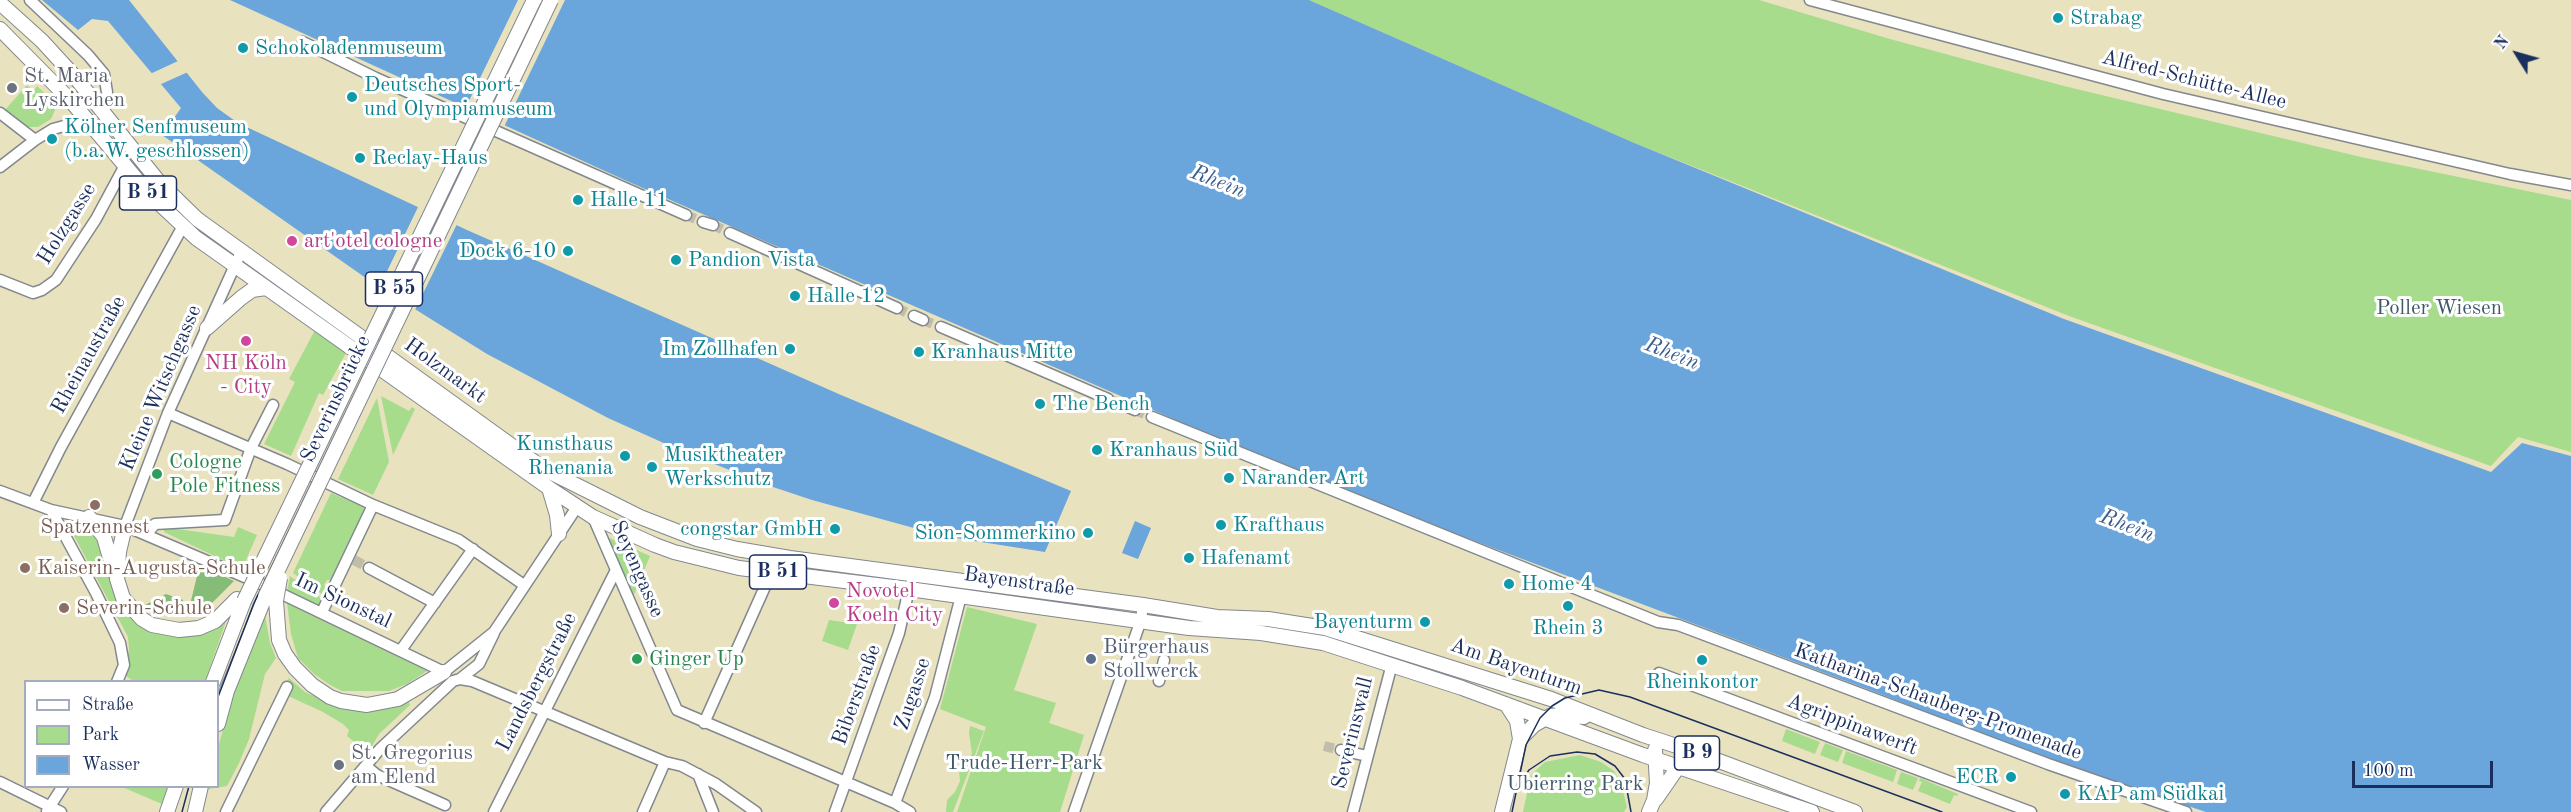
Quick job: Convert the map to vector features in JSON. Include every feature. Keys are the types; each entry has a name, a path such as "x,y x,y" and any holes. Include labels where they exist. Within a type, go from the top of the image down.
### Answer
{"main road":[{"name":"Severinsbrücke","path":"240,600 254,577 534,0"},
{"name":"Severinsbrücke","path":"219,720 230,682 265,597 551,0"},
{"name":"Holzmarkt","path":"0,3 42,41 159,182 197,219 544,469 597,496"},
{"name":"Holzmarkt","path":"0,29 75,106 124,167 183,226 235,266 577,507"},
{"path":"207,328 252,290 267,288"},
{"path":"549,488 557,515 559,534"},
{"path":"577,507 597,496"},
{"name":"Bayenstraße","path":"597,496 640,517 683,534 761,554 1217,617 1294,622 1325,628 1374,643"},
{"name":"Bayenstraße","path":"577,507 593,517 674,552 751,569 909,588 1190,628 1261,633 1323,643 1392,664"},
{"path":"89,517 104,537 123,598 135,613 152,625 191,630 215,621 240,600"},
{"path":"117,579 119,552 125,526"},
{"path":"289,550 277,592 275,610 279,640 295,668 312,685 330,697 367,705 398,699 444,672"},
{"path":"751,569 755,559 761,554"},
{"path":"213,680 240,600"},
{"name":"Am Bayenturm","path":"1374,643 1551,699 1643,735"},
{"path":"1427,676 1436,669 1433,660"},
{"name":"Am Bayenturm","path":"1392,664 1656,759"},
{"path":"1502,812 1520,739 1517,721 1506,704 1512,702 1517,696 1513,688"},
{"path":"1520,739 1544,719 1561,715 1598,718"},
{"name":"B 9","path":"1643,735 1652,744 1656,759 1655,808"},
{"name":"B 9","path":"1643,735 1855,812"},
{"name":"B 51","path":"1656,759 1809,811"},
{"name":"B 9","path":"1655,808 1676,770 1684,767"},
{"path":"167,812 175,788"},
{"path":"195,812 201,788"}],"street":[{"path":"30,0 69,36 104,74 107,92"},
{"name":"Alfred-Schütte-Allee","path":"1810,0 2163,94 2510,174 2571,185"},
{"path":"303,42 387,83 686,215"},
{"path":"0,113 35,140"},
{"path":"0,167 53,129 86,120"},
{"name":"Holzgasse","path":"0,280 33,293 42,290 56,280 96,219 124,167"},
{"name":"Rheinaustraße","path":"33,503 61,447 183,226"},
{"path":"730,233 897,308"},
{"path":"235,266 241,252"},
{"name":"Kleine Witschgasse","path":"125,526 168,413 235,266"},
{"path":"941,327 1108,399"},
{"path":"146,535 155,524 225,520 250,448 273,405"},
{"path":"168,413 373,505 459,540 524,585"},
{"name":"Katharina-Schauberg-Promenade","path":"1152,417 1457,545 1608,600 1658,622 1678,625 2048,764 2186,812"},
{"name":"Im Sionstal","path":"0,491 51,510 125,526 322,612 444,672"},
{"path":"322,612 351,559 373,505"},
{"path":"326,812 380,749 453,681 460,679 479,664 486,654 494,632 577,507"},
{"path":"51,510 115,630 123,652 123,665 117,680"},
{"name":"Seyengasse","path":"593,517 677,710 895,803 910,812"},
{"path":"401,650 473,549"},
{"path":"369,568 435,603"},
{"name":"Landsbergstraße","path":"494,812 616,570"},
{"path":"704,723 772,571"},
{"name":"Biberstraße","path":"836,812 899,633 909,588"},
{"name":"Zugasse","path":"895,803 935,697 962,596"},
{"path":"1074,812 1141,620 1143,605"},
{"path":"444,672 494,632"},
{"path":"1159,681 1164,660"},
{"name":"Severinswall","path":"1353,812 1392,664"},
{"name":"Agrippinawerft","path":"1659,673 2031,812"},
{"path":"460,679 472,681 699,774 756,812"},
{"path":"226,812 287,687"},
{"path":"1341,750 1367,756"},
{"path":"643,812 665,762"},
{"path":"366,766 377,775 445,804"},
{"path":"699,774 713,812"},
{"path":"0,782 53,810 62,788"}],"green space":[{"name":"Poller Wiesen","path":"1309,0 1759,0 1890,39 2064,86 2361,157 2571,200 2571,452 2518,437 2491,466 2069,316 1632,142"},
{"path":"27,85 33,91 37,86 54,102 55,110 51,119 38,127 26,127 4,111"},
{"path":"316,328 344,348 346,353 323,395 319,393 291,456 264,444 295,382 289,379"},
{"path":"381,396 409,411 412,407 415,409 393,455"},
{"path":"377,398 389,462 373,495 338,479"},
{"path":"331,493 364,507 365,513 332,580 327,580 324,585 329,591 326,597 293,573"},
{"path":"74,526 95,530 117,598 122,609 134,619 170,633 228,616 205,680 132,680 125,675 129,649 128,637 72,532"},
{"path":"164,527 234,537 238,527 257,535 242,569 164,532"},
{"path":"603,535 650,556 633,597"},
{"path":"208,569 234,581 211,604 201,610 191,611 189,609 197,576 200,571"},
{"path":"290,576 324,600 320,608 287,591"},
{"path":"166,594 183,600 178,617 159,613 145,605"},
{"path":"287,603 427,671 407,684 389,691 342,691 314,674 298,658 291,634"},
{"name":"Trude-Herr-Park","path":"967,607 1037,624 1014,690 1056,703 1049,723 1084,735 1060,812 957,812 986,727 940,709"},
{"path":"264,610 270,643 276,658 265,674 249,739 239,763 227,786 219,787 219,744 233,693"},
{"path":"829,620 857,624 848,650 822,641"},
{"path":"289,678 305,692 343,709 366,711 408,700 410,705 379,734 368,753 347,736 349,730 343,724 286,695 290,686 287,681"},
{"path":"970,726 984,731 953,812 946,812 947,800 955,792 960,781 959,771 972,754"},
{"path":"1786,729 1820,742 1815,754 1782,741"},
{"path":"1825,743 1843,750 1838,762 1820,755"},
{"path":"1846,751 1897,770 1893,782 1842,763"},
{"name":"Ubierring Park","path":"1580,755 1601,762 1614,771 1621,783 1627,807 1624,812 1523,812 1531,775 1545,762"},
{"path":"1901,772 1918,778 1913,790 1897,784"},
{"path":"1920,778 1958,794 1954,795 1950,804 1918,791 1922,782 1919,781"},
{"path":"124,788 167,788 162,804"}],"water":[{"path":"42,0 129,0 202,92 217,108 238,123 467,230 841,395 1071,491 1045,552 943,536 812,500 767,485 608,418 487,354 373,283 162,135 181,108 108,21 92,19 78,30"},
{"name":"Rhein","path":"230,0 1309,0 1632,142 2064,319 2491,472 2522,443 2571,456 2571,812 2206,812 2032,754 1883,695 1358,497 629,182"},
{"path":"1135,521 1151,528 1138,559 1122,553"}],"pier":[{"path":"518,0 565,0 503,129 464,111"},
{"path":"178,61 188,72 159,85 150,74"},
{"path":"419,205 458,222 414,312 378,290"}],"tunnel":[{"path":"686,215 703,222"},
{"path":"713,225 730,233"},
{"path":"897,308 914,316"},
{"path":"923,320 941,327"},
{"path":"1108,399 1126,406"},
{"path":"1135,410 1152,417"},
{"path":"354,560 369,568"},
{"path":"1324,746 1341,750"}],"tram line":[{"path":"219,694 254,603 544,0"},
{"path":"1512,812 1526,745 1540,718 1552,706 1565,698 1599,690 1630,697 1942,812"},
{"path":"1520,783 1529,770 1550,756 1577,752 1595,754 1615,766 1625,779 1631,812"},
{"path":"182,812 188,788"}],"place":[{"name":"Strabag","path":"2058,18"},
{"name":"Schokoladenmuseum","path":"243,48"},
{"name":"St. Maria Lyskirchen","path":"12,88"},
{"name":"Deutsches Sport- und Olympiamuseum","path":"352,97"},
{"name":"Kölner Senfmuseum (b.a.W. geschlossen)","path":"52,139"},
{"name":"Reclay-Haus","path":"360,158"},
{"name":"Halle 11","path":"578,200"},
{"name":"art'otel cologne","path":"292,241"},
{"name":"Dock 6-10","path":"568,251"},
{"name":"Pandion Vista","path":"676,260"},
{"name":"Halle 12","path":"795,296"},
{"name":"NH Köln - City","path":"246,341"},
{"name":"Im Zollhafen","path":"790,349"},
{"name":"Kranhaus Mitte","path":"919,352"},
{"name":"The Bench","path":"1040,404"},
{"name":"Kranhaus Süd","path":"1097,450"},
{"name":"Kunsthaus Rhenania","path":"625,456"},
{"name":"Musiktheater Werkschutz","path":"652,467"},
{"name":"Cologne Pole Fitness","path":"157,474"},
{"name":"Narander Art","path":"1229,478"},
{"name":"Spatzennest","path":"95,505"},
{"name":"Krafthaus","path":"1221,525"},
{"name":"congstar GmbH","path":"835,529"},
{"name":"Sion-Sommerkino","path":"1088,533"},
{"name":"Hafenamt","path":"1189,558"},
{"name":"Kaiserin-Augusta-Schule","path":"25,568"},
{"name":"Home 4","path":"1509,584"},
{"name":"Novotel Koeln City","path":"834,603"},
{"name":"Rhein 3","path":"1568,606"},
{"name":"Severin-Schule","path":"64,608"},
{"name":"Bayenturm","path":"1425,622"},
{"name":"Ginger Up","path":"637,659"},
{"name":"Bürgerhaus Stollwerck","path":"1091,659"},
{"name":"Rheinkontor","path":"1702,660"},
{"name":"St. Gregorius am Elend","path":"339,765"},
{"name":"ECR","path":"2011,777"},
{"name":"KAP am Südkai","path":"2065,794"}]}
